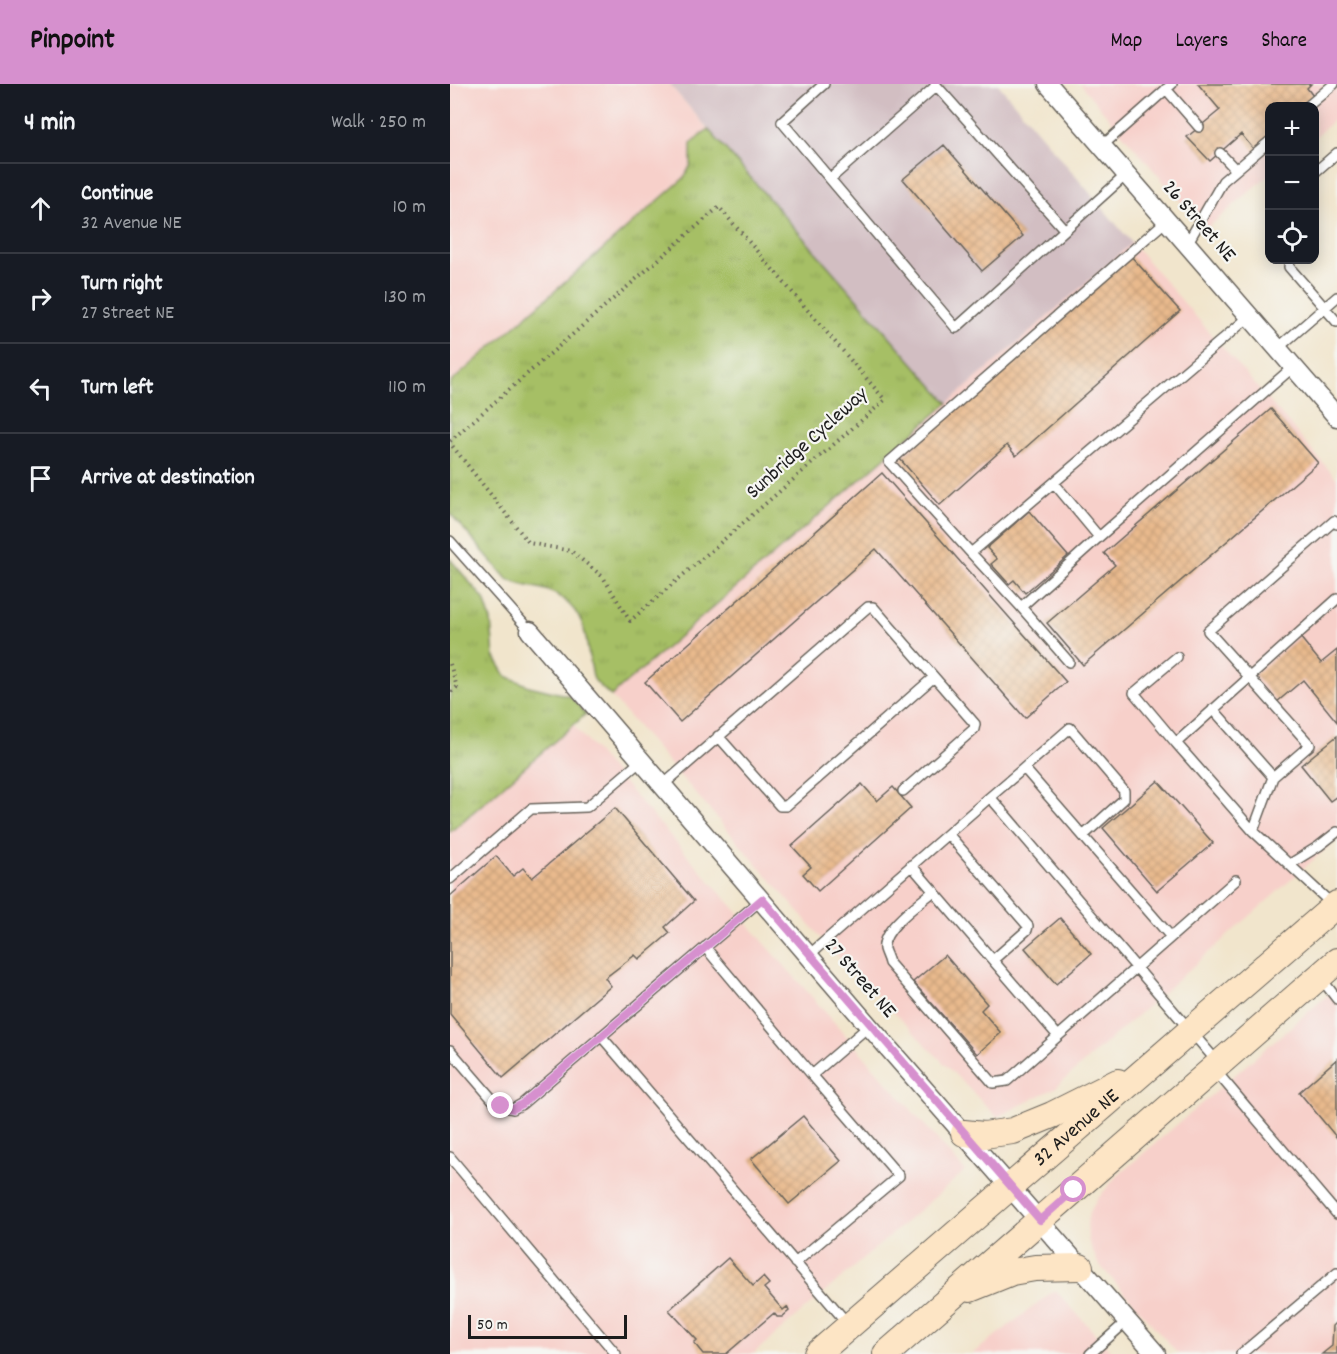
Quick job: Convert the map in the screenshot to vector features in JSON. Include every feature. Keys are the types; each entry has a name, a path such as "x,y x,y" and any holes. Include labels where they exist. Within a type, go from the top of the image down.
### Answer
{"main road":[{"name":"32 Avenue NE","path":"817,1354 1336,905"},
{"name":"32 Avenue NE","path":"886,1354 1328,968"},
{"path":"964,1133 984,1135 1013,1131 1052,1115 1153,1064"},
{"path":"953,1296 1012,1272 1035,1268 1080,1267"}],"street":[{"name":"26 Street NE","path":"1048,84 1337,417"},
{"name":"27 Street NE","path":"530,631 869,1026 1156,1354"}],"lane":[{"path":"825,84 782,122 956,328 1127,174"},
{"path":"1313,102 1334,84"},
{"path":"830,178 935,85 1064,229"},
{"path":"1102,146 1169,87 1199,128"},
{"path":"1187,244 1223,181 1265,145"},
{"path":"1220,153 1236,170"},
{"path":"1319,169 1337,153"},
{"path":"1069,663 889,462 1166,220"},
{"path":"1289,264 1289,267 1337,322"},
{"path":"1278,348 1337,297"},
{"path":"971,553 1250,316"},
{"path":"1021,608 1293,367"},
{"path":"1054,483 1099,537"},
{"path":"1253,831 1273,777 1310,745 1208,631 1334,521 1337,524"},
{"path":"450,541 530,631"},
{"path":"1176,742 1337,599"},
{"path":"663,785 868,607 873,607 975,724 974,729 903,791"},
{"path":"1177,657 1134,693 1253,831 1336,905"},
{"path":"718,736 780,806 786,806 934,677"},
{"path":"1213,710 1273,777"},
{"path":"809,955 1070,728 1125,791 1124,799 1083,836"},
{"path":"450,879 531,809 587,807 642,760"},
{"path":"1024,768 1171,938"},
{"path":"990,797 1219,1064 1220,1076 1337,1214"},
{"path":"1290,864 1337,832"},
{"path":"948,834 1028,926 1027,930 993,960"},
{"path":"911,866 1058,1036"},
{"path":"934,891 891,928 885,939 884,948 889,963 993,1083 1007,1081 1236,880"},
{"path":"450,1050 493,1101 513,1109 522,1104 762,899"},
{"path":"705,947 898,1176 795,1263"},
{"path":"1328,968 1337,999"},
{"path":"812,1075 869,1026"},
{"path":"601,1036 850,1326"},
{"path":"450,1157 616,1354"},
{"path":"1241,1354 1337,1273"},
{"path":"1090,1354 1127,1321"}],"path":[{"name":"Sunbridge Cycleway","path":"719,207 885,400 630,621 603,577 571,551 529,543 450,442 719,207"},
{"path":"450,664 457,687 450,693"}],"shaded area":[{"path":"450,84 669,84 708,129 691,144 691,164 684,178 450,383"},
{"path":"669,84 998,84 1132,243 948,403"},
{"path":"1080,84 1337,84 1337,117 1319,133 1319,102 1265,102 1265,178 1205,230"},
{"path":"1132,243 1337,479 1337,839 1055,1088 997,1117 829,947 611,696"},
{"path":"573,725 965,1171 753,1354 450,1354 450,832"},
{"path":"1337,987 1337,1354 1178,1354 1098,1263 1088,1240 1087,1224 1090,1212 1115,1178"},
{"path":"1055,1290 1114,1354 972,1354"}],"green space":[{"path":"708,129 948,403 611,696 593,678 584,630 571,607 550,591 507,579 450,513 450,383 684,178 691,164 691,144"},
{"path":"450,559 484,599 491,621 494,656 506,676 529,686 570,696 586,714 450,832"}],"building":[{"path":"1198,84 1311,84 1307,88 1313,96 1306,102 1265,102 1265,142 1255,151 1241,134 1210,161 1187,137 1220,110"},
{"path":"944,145 1023,236 982,271 903,179"},
{"path":"1130,255 1180,311 1016,456 1007,445 940,505 900,459"},
{"path":"1271,409 1318,463 1083,665 1047,623 1115,565 1104,553"},
{"path":"882,473 1066,682 1025,718 876,549 680,722 645,682"},
{"path":"1029,511 1068,556 1025,593 1014,580 1009,584 991,564 997,559 987,548"},
{"path":"1300,637 1321,663 1337,650 1337,722 1303,680 1277,702 1254,675"},
{"path":"1337,736 1337,796 1330,801 1301,765"},
{"path":"1158,781 1213,843 1157,891 1103,828"},
{"path":"862,784 877,801 893,787 911,808 818,891 803,874 811,867 792,846"},
{"path":"615,808 694,901 665,927 670,933 639,959 635,955 605,978 611,986 503,1078 450,1014 450,896 496,856 513,876 523,868 532,878"},
{"path":"1060,918 1091,954 1056,984 1025,948"},
{"path":"945,955 987,1004 981,1010 1001,1033 977,1054 913,982"},
{"path":"1337,1059 1337,1138 1299,1092"},
{"path":"803,1116 841,1161 789,1204 751,1159"},
{"path":"728,1258 753,1286 763,1277 769,1284 764,1288 783,1310 787,1307 789,1311 782,1317 777,1317 774,1313 726,1354 703,1354 694,1343 697,1340 669,1310"},
{"path":"1337,1322 1337,1354 1322,1354 1332,1346 1333,1326"}],"route":[{"path":"501,1106 513,1109 522,1104 762,899 869,1026 1040,1220 1074,1190"}]}
